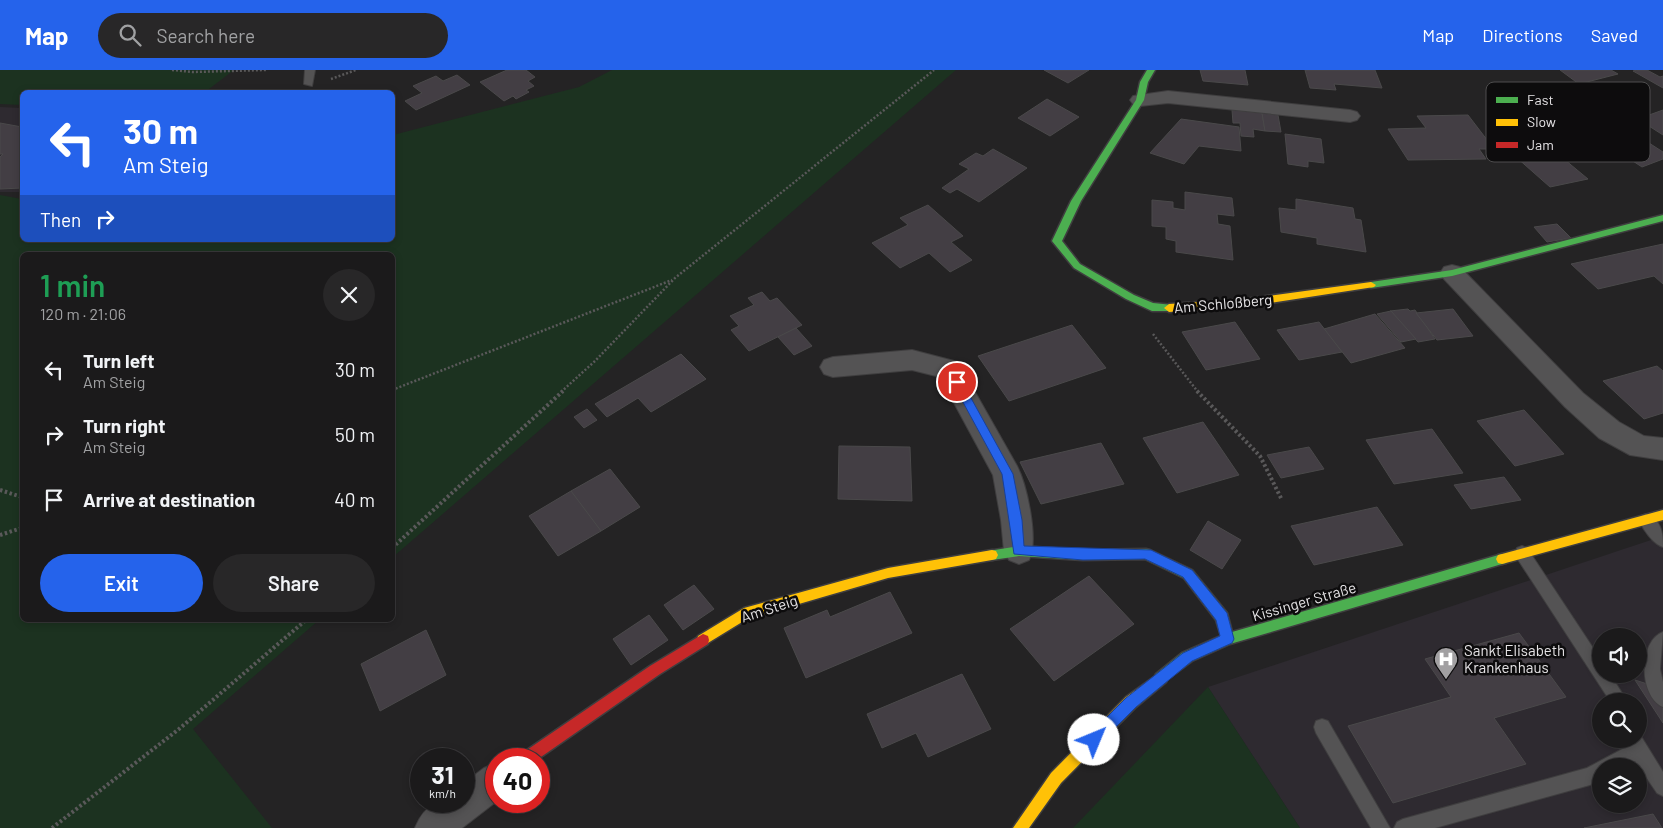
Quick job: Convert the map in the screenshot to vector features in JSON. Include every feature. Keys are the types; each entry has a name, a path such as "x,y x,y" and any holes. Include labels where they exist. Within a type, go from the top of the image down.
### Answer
{"street":[{"name":"Am Schloßberg","path":"1151,70 1144,82 1140,100 1076,201 1057,241 1078,266 1152,307 1177,308 1244,303 1452,273 1641,226 1663,218"},
{"path":"1140,100 1168,97 1350,116"},
{"path":"1452,273 1574,400 1609,430 1640,447 1663,449"},
{"path":"834,367 912,360 949,369 1007,474 1016,520 1019,551"},
{"name":"Kissinger Straße","path":"1020,828 1056,778 1131,702 1187,657 1228,639 1522,553 1663,515"},
{"name":"Am Steig","path":"542,748 655,670 744,614 888,573 1019,551 1083,555 1146,554 1188,574 1222,617 1228,639"},
{"path":"433,828 485,788"}],"lane":[{"path":"308,84 310,70"},
{"path":"1646,520 1663,541"},
{"path":"1522,553 1613,693"},
{"path":"1663,639 1652,657 1652,675 1663,699"},
{"path":"1322,727 1381,828"},
{"path":"1619,758 1632,748"},
{"path":"1638,748 1663,787"},
{"path":"1403,828 1442,823 1592,775"}],"path":[{"path":"172,70 193,72 266,70"},
{"path":"395,545 595,360 675,278 934,70"},
{"path":"395,389 675,278"},
{"path":"1150,329 1197,391 1260,456 1282,500"},
{"path":"0,490 20,496"},
{"path":"0,535 20,529"},
{"path":"52,828 179,729 304,622"}],"shaded area":[{"path":"0,107 20,108 20,192 0,192"},
{"name":"Sankt Elisabeth Krankenhaus","path":"1663,536 1663,828 1300,828 1208,687"}],"green space":[{"path":"0,70 234,70 208,90 20,90 20,105 0,104"},
{"path":"612,70 956,70 395,555 395,252 20,252 20,622 317,622 193,729 272,828 0,828 0,195 20,199 20,242 395,242 395,134 579,87"},
{"path":"1208,687 1300,828 1073,828"}],"building":[{"path":"507,70 526,70 535,77 528,81 534,86 526,90 529,92 516,99 513,96 504,101 480,82"},
{"path":"1044,70 1089,70 1068,83"},
{"path":"1200,70 1245,70 1248,85 1203,81"},
{"path":"1305,70 1375,70 1382,88 1334,84 1336,90 1310,88"},
{"path":"1560,70 1611,70 1618,74 1587,82 1576,82"},
{"path":"1647,70 1660,77 1663,76 1663,88 1633,71"},
{"path":"457,75 470,85 416,110 405,101 422,93 413,86 436,76 443,81"},
{"path":"1047,99 1079,117 1050,136 1018,118"},
{"path":"1232,110 1262,113 1265,131 1253,129 1254,137 1241,136 1240,123 1233,123"},
{"path":"1663,110 1663,135 1650,127 1650,115"},
{"path":"1262,113 1278,115 1281,132 1265,131"},
{"path":"1468,115 1486,139 1486,149 1479,149 1486,159 1408,160 1388,129 1426,128 1417,116"},
{"path":"1181,119 1239,127 1241,151 1199,146 1184,164 1150,153"},
{"path":"0,123 20,127 20,188 0,189 0,157 3,154 0,154"},
{"path":"1285,134 1321,139 1324,163 1308,161 1308,167 1288,164"},
{"path":"1650,144 1663,152 1663,159 1642,167 1634,162 1650,162"},
{"path":"993,149 1027,168 979,202 957,189 950,193 942,188 969,169 959,164 976,153 983,156"},
{"path":"1522,162 1567,162 1588,179 1550,187"},
{"path":"1185,192 1232,198 1234,216 1217,214 1218,224 1230,226 1233,260 1176,252 1176,241 1166,239 1166,227 1152,226 1152,200 1173,202 1173,208 1185,210"},
{"path":"1296,199 1353,208 1355,219 1361,220 1366,252 1317,244 1317,238 1281,232 1279,208 1296,210"},
{"path":"928,205 963,236 951,242 972,260 950,272 929,253 900,268 872,243 908,225 900,218"},
{"path":"1557,224 1571,238 1547,242 1534,227"},
{"path":"1663,244 1663,284 1654,276 1598,289 1571,264"},
{"path":"762,292 770,301 777,298 802,325 749,351 731,330 739,326 730,316 754,305 748,298"},
{"path":"1408,309 1410,311 1415,310 1435,339 1418,342 1390,311"},
{"path":"1453,309 1473,336 1437,340 1416,313"},
{"path":"1391,311 1416,339 1401,342 1377,314"},
{"path":"1375,314 1405,348 1351,363 1324,329"},
{"path":"1235,322 1260,359 1206,370 1182,332"},
{"path":"1319,322 1342,352 1299,360 1277,330"},
{"path":"1072,325 1106,368 1009,401 978,356"},
{"path":"796,328 812,346 794,355 778,337"},
{"path":"681,354 706,379 651,412 638,398 607,417 595,404"},
{"path":"1657,366 1663,371 1663,413 1644,419 1603,381"},
{"path":"587,409 597,420 584,428 574,417"},
{"path":"1524,410 1564,454 1515,466 1477,421"},
{"path":"1203,422 1239,475 1177,493 1143,438"},
{"path":"1432,429 1463,473 1394,484 1366,440"},
{"path":"1101,443 1124,484 1041,504 1020,462"},
{"path":"839,446 910,447 912,501 838,499"},
{"path":"1309,447 1324,469 1281,478 1267,455"},
{"path":"610,469 640,507 601,531 571,491"},
{"path":"1504,477 1521,500 1471,509 1454,485"},
{"path":"571,491 601,531 558,556 529,516"},
{"path":"1377,507 1403,545 1314,565 1291,526"},
{"path":"1208,521 1241,540 1222,569 1190,550"},
{"path":"1089,576 1134,624 1054,681 1010,629"},
{"path":"694,585 714,609 683,630 664,605"},
{"path":"890,592 912,633 806,678 784,628 827,610 830,617"},
{"path":"649,615 668,640 631,665 613,639"},
{"path":"426,630 446,675 380,711 361,664"},
{"path":"1519,633 1566,697 1494,718 1526,764 1393,803 1348,726 1451,697 1425,659"},
{"path":"962,674 991,729 928,757 916,733 882,748 867,714"},
{"path":"1637,683 1644,683 1663,689 1663,723 1647,698 1647,693 1643,693"},
{"path":"1653,814 1662,828 1584,828"}],"traffic: fast":[{"path":"1151,70 1144,82 1140,100 1076,201 1057,241 1077,266 1130,297 1152,307 1169,308"},
{"path":"1371,285 1452,273 1663,218"},
{"path":"992,555 1019,551 1083,555 1146,554 1188,574 1222,617 1228,639"},
{"path":"1161,678 1187,657 1228,639 1502,559"}],"traffic: slow":[{"path":"1169,308 1245,303 1371,285"},
{"path":"1502,559 1663,515"},
{"path":"703,640 744,614 888,573 992,555"},
{"path":"1020,828 1056,778 1131,702 1161,678"}],"traffic: jam":[{"path":"542,748 655,670 703,640"}],"place":[{"name":"Sankt Elisabeth Krankenhaus","path":"1446,680"}],"route":[{"path":"957,382 1007,474 1016,520 1019,551 1083,555 1146,554 1188,574 1222,617 1228,639 1187,657 1131,702 1094,740"}]}
